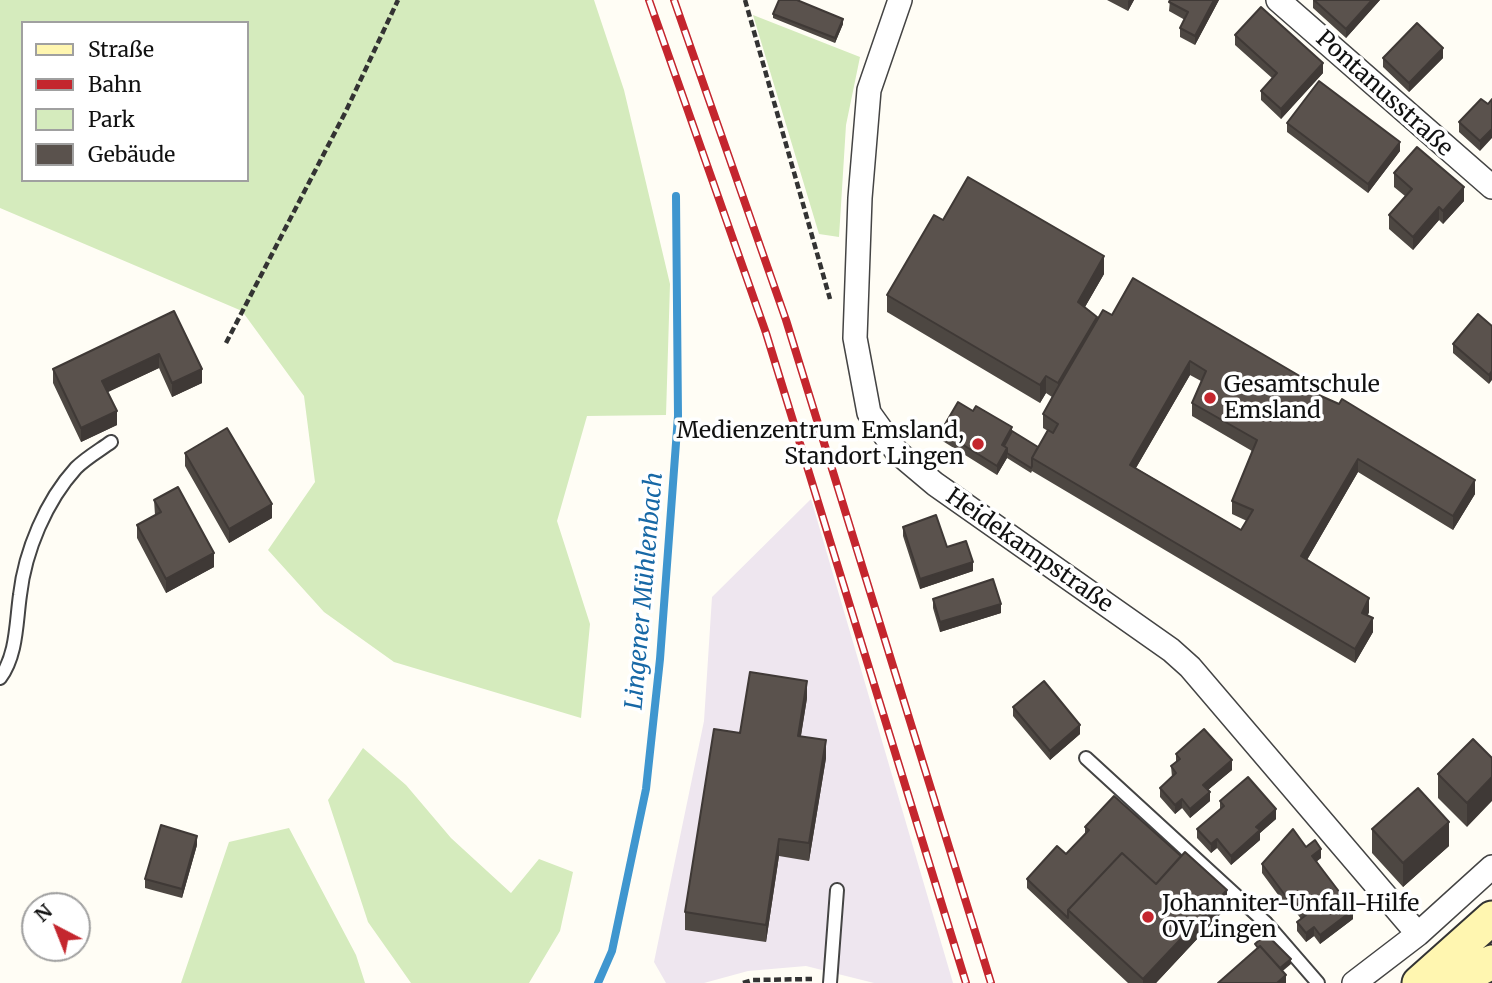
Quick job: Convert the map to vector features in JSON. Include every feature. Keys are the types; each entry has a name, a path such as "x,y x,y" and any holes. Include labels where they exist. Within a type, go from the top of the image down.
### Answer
{"main road":[{"path":"1434,980 1492,918"},
{"path":"1434,980 1492,962"}],"street":[{"name":"Heidekampstraße","path":"900,0 870,90 860,198 855,338 869,413 897,452 935,484 1171,650 1190,667 1418,934"},
{"name":"Pontanusstraße","path":"1278,0 1492,187"},
{"path":"1354,983 1418,934 1492,867"}],"lane":[{"path":"0,678 8,668 16,636 20,591 39,523 77,467 111,442"},
{"path":"1086,758 1266,923 1318,983"},
{"path":"830,982 837,890"}],"path":[{"path":"226,343 346,111 398,0"},
{"path":"744,0 832,305"},
{"path":"743,983 783,979 830,982"}],"shaded area":[{"path":"811,499 953,983 874,983 806,966 748,971 704,983 666,983 654,962 704,721 712,597"}],"green space":[{"path":"0,0 594,0 624,90 670,284 666,415 587,416 557,521 590,624 581,718 394,662 324,612 268,550 315,482 304,396 242,311 0,208"},
{"path":"753,15 860,57 846,125 839,237 819,234"},
{"path":"363,748 406,785 451,838 511,893 539,859 573,872 560,931 529,983 411,983 368,922 328,800"},
{"path":"289,828 356,955 365,983 181,983 229,842"}],"building":[{"path":"779,0 797,0 843,19 835,38 773,14"},
{"path":"1214,0 1195,36 1180,28 1188,12 1169,2"},
{"path":"1314,0 1372,0 1346,29"},
{"path":"1261,7 1323,63 1281,109 1261,91 1277,73 1235,35"},
{"path":"1417,23 1443,48 1409,83 1383,58"},
{"path":"1319,81 1400,142 1368,184 1287,123"},
{"path":"1481,99 1488,104 1492,99 1492,129 1480,141 1459,122"},
{"path":"1417,147 1464,187 1443,211 1439,207 1413,237 1389,215 1412,189 1394,173"},
{"path":"968,177 1104,256 1078,302 1097,317 1058,383 1046,376 1040,385 887,295 934,215 943,220"},
{"path":"1133,278 1315,385 1312,392 1339,404 1342,399 1475,480 1453,516 1358,459 1301,556 1369,598 1362,613 1373,618 1355,649 1032,458 1048,430 1053,433 1058,424 1043,414 1058,387 1103,310 1112,315","holes":["1190,361 1206,371 1192,403 1257,440 1232,501 1253,510 1241,530 1130,465"]},
{"path":"174,311 202,369 172,383 159,354 102,381 117,411 81,428 53,369"},
{"path":"1478,314 1492,326 1492,371 1489,375 1453,344"},
{"name":"Medienzentrum Emsland, Standort Lingen","path":"958,402 973,411 976,406 1012,427 1002,445 1007,448 997,466 941,431"},
{"path":"227,428 272,504 229,529 185,453"},
{"path":"1012,431 1038,447 1032,458 1031,468 1007,453 1004,446"},
{"path":"178,487 214,553 166,579 137,525 161,512 154,500"},
{"path":"936,515 947,547 966,541 973,562 920,579 903,527"},
{"path":"993,579 1001,604 940,622 933,599"},
{"path":"750,672 807,681 798,736 826,740 809,843 779,839 766,925 685,912 714,729 740,733"},
{"path":"1044,681 1080,725 1050,751 1013,707"},
{"path":"1204,729 1232,760 1203,785 1210,792 1190,809 1182,799 1175,805 1160,788 1176,773 1171,766 1180,759 1176,754"},
{"path":"1473,739 1492,758 1492,777 1467,803 1438,774"},
{"path":"1248,777 1276,809 1256,827 1260,830 1231,856 1217,839 1211,844 1197,829 1224,806 1220,801"},
{"path":"1418,788 1449,822 1403,863 1372,829"},
{"path":"1114,796 1181,856 1156,884 1122,853 1068,910 1068,918 1027,879 1057,846 1066,854 1089,830 1085,827"},
{"path":"161,825 197,836 182,889 145,879"},
{"path":"1293,829 1306,847 1315,840 1321,849 1312,856 1353,910 1320,935 1314,927 1306,933 1297,922 1306,915 1293,899 1290,902 1262,864"},
{"name":"Johanniter-Unfall-Hilfe OV Lingen","path":"1185,852 1227,890 1143,979 1068,910 1122,853 1156,884"},
{"path":"1266,934 1291,959 1280,968 1255,944"},
{"path":"1260,946 1286,975 1277,983 1218,983"}],"waterway":[{"name":"Lingener Mühlenbach","path":"598,983 612,951 646,789 660,659 678,416 676,196"}],"railway":[{"path":"649,0 766,333 966,983"},
{"path":"674,0 786,320 991,983"}],"place":[{"name":"Gesamtschule Emsland","path":"1210,398"},
{"name":"Medienzentrum Emsland, Standort Lingen","path":"978,444"},
{"name":"Johanniter-Unfall-Hilfe OV Lingen","path":"1148,917"}]}
